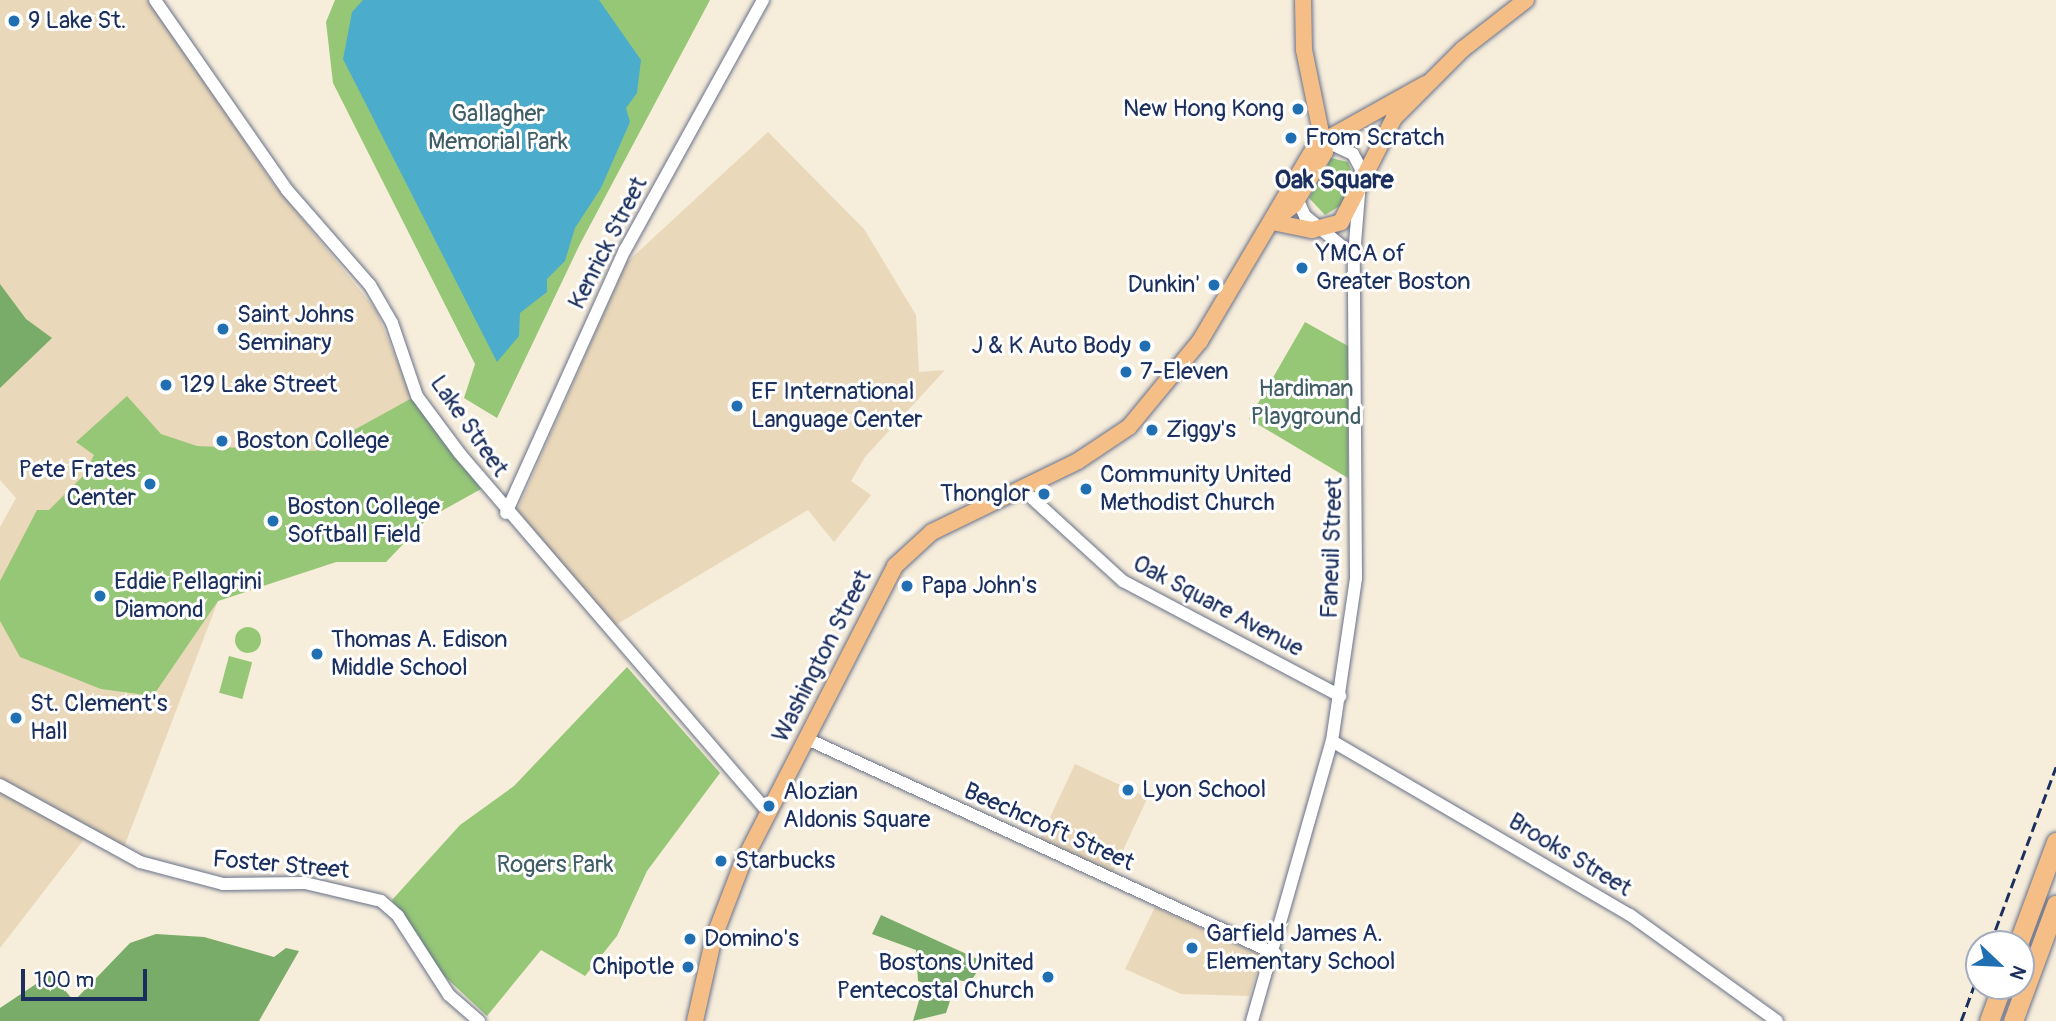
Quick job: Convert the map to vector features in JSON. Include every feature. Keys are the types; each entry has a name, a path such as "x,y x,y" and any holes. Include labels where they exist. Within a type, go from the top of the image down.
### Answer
{"highway":[{"path":"2023,930 2056,842"},
{"path":"2013,1021 2056,905"},
{"path":"1989,1021 1997,1000"}],"main road":[{"path":"1303,0 1304,50 1323,140"},
{"path":"1425,84 1526,0"},
{"name":"Washington Street","path":"695,1021 720,920 768,812 879,590 911,547 1109,443 1146,409 1195,350 1272,222 1300,168 1323,140 1360,123 1425,84"},
{"name":"Faneuil Street","path":"1360,193 1379,145 1425,84"},
{"path":"1360,123 1375,128 1379,145"},
{"name":"Washington Street","path":"1272,222 1297,202 1323,157 1323,140"},
{"path":"1272,222 1318,230 1342,222 1360,193"}],"street":[{"name":"Lake Street","path":"155,0 291,197 370,285 392,324 417,396 506,513 768,812"},
{"name":"Kenrick Street","path":"506,513 625,250 763,0"},
{"path":"1323,140 1359,160 1360,193"},
{"path":"1300,168 1297,202 1318,230 1354,256"},
{"name":"Faneuil Street","path":"1252,1021 1276,954 1332,741 1356,578 1354,256 1360,193"},
{"name":"Oak Square Avenue","path":"1021,488 1123,581 1340,696"},
{"name":"Beechcroft Street","path":"805,738 1276,954"},
{"name":"Brooks Street","path":"1332,741 1630,915 1777,1021"},
{"name":"Foster Street","path":"0,785 140,862 223,884 305,883 381,901 398,916 449,995 479,1021"}],"shaded area":[{"name":"Boston College","path":"0,0 149,0 272,182 376,310 414,403 481,489 427,519 386,562 336,562 218,601 124,847 92,829 0,948 0,527 16,498 0,480"},
{"name":"EF International Language Center","path":"768,132 864,229 916,315 919,372 945,370 865,457 851,481 871,495 834,542 808,510 614,626 517,511 626,263"},
{"path":"1075,764 1148,798 1112,875 1039,841"},
{"name":"Garfield James A. Elementary School","path":"1155,907 1262,955 1249,996 1181,994 1125,969"}],"green space":[{"name":"Gallagher Memorial Park","path":"335,0 710,0 579,246 497,418 464,398 475,364 333,83 326,22"},
{"name":"Oak Square","path":"1331,158 1348,162 1352,172 1343,204 1325,215 1309,198"},
{"path":"0,284 26,319 52,338 0,388"},
{"name":"Hardiman Playground","path":"1305,322 1348,346 1348,478 1249,419"},
{"path":"127,396 161,434 197,446 316,451 412,398 481,489 427,519 386,562 336,562 218,601 153,696 101,689 20,657 0,621 0,581 37,510 49,510 83,476 94,455 76,442"},
{"path":"248,627 257,631 261,640 257,649 248,653 239,649 235,640 239,631"},
{"path":"229,656 252,662 242,699 219,693"},
{"name":"Rogers Park","path":"627,667 720,773 647,871 617,936 585,976 541,950 487,1016 440,972 392,900 460,825 514,786"},
{"path":"881,915 984,962 970,982 957,980 946,1013 913,1021 924,983 918,981 916,950 872,934"},
{"path":"156,934 204,937 274,957 286,948 299,951 259,1021 0,1021 0,1008 51,974 74,1001 130,943"}],"water":[{"name":"Gallagher Memorial Park","path":"363,0 599,0 641,60 637,93 626,108 630,122 601,188 575,228 565,261 547,279 547,292 520,313 519,336 497,362 343,59 352,12"}],"railway":[{"path":"1995,930 2056,767"},
{"path":"1961,1021 1969,1000"}],"place":[{"name":"9 Lake St.","path":"14,21"},
{"name":"New Hong Kong","path":"1298,109"},
{"name":"From Scratch","path":"1291,138"},
{"name":"YMCA of Greater Boston","path":"1302,268"},
{"name":"Dunkin'","path":"1214,285"},
{"name":"Saint Johns Seminary","path":"223,329"},
{"name":"J & K Auto Body","path":"1145,346"},
{"name":"7-Eleven","path":"1126,372"},
{"name":"129 Lake Street","path":"166,385"},
{"name":"EF International Language Center","path":"737,406"},
{"name":"Ziggy's","path":"1152,430"},
{"name":"Boston College","path":"222,441"},
{"name":"Pete Frates Center","path":"150,484"},
{"name":"Community United Methodist Church","path":"1086,489"},
{"name":"Thonglor","path":"1044,494"},
{"name":"Boston College Softball Field","path":"273,521"},
{"name":"Papa John's","path":"907,586"},
{"name":"Eddie Pellagrini Diamond","path":"100,596"},
{"name":"Thomas A. Edison Middle School","path":"317,654"},
{"name":"St. Clement's Hall","path":"16,718"},
{"name":"Lyon School","path":"1128,790"},
{"name":"Alozian Aldonis Square","path":"769,806"},
{"name":"Starbucks","path":"721,861"},
{"name":"Domino's","path":"690,939"},
{"name":"Garfield James A. Elementary School","path":"1192,948"},
{"name":"Chipotle","path":"688,967"},
{"name":"Bostons United Pentecostal Church","path":"1048,977"}],"district":[{"name":"Oak Square","path":"1334,181"}]}
